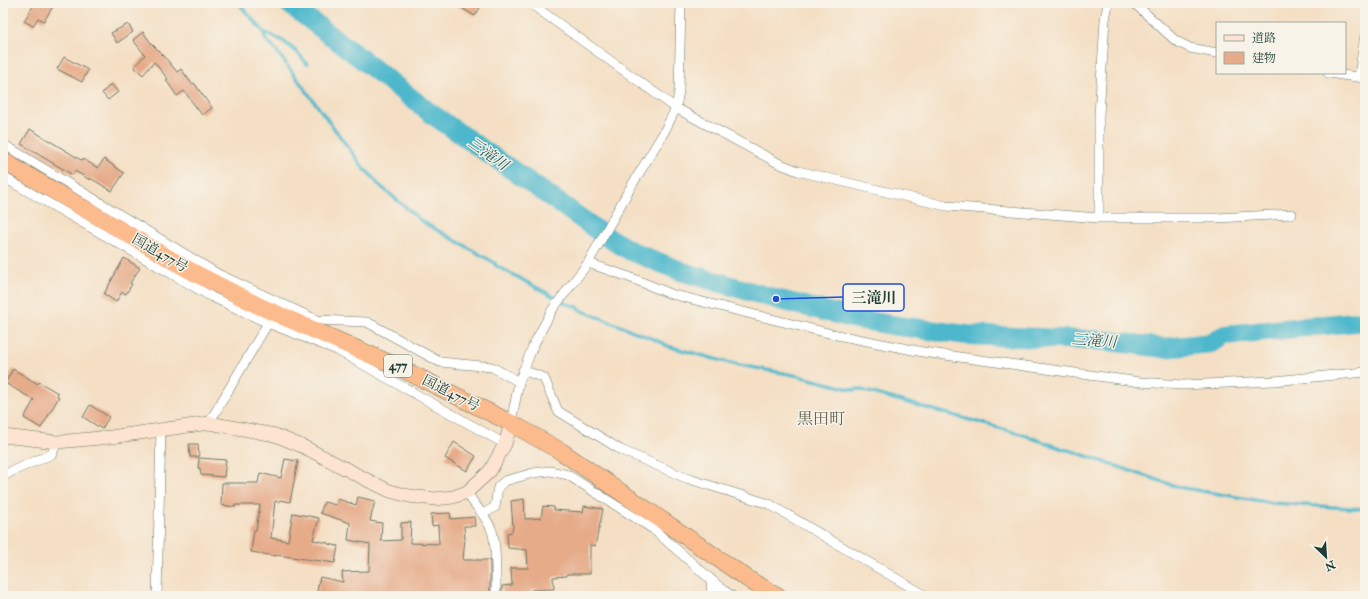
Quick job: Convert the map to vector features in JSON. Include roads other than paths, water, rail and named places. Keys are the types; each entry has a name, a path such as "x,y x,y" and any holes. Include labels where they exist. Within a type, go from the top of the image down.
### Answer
{"highway":[{"name":"国道477号","path":"3,161 188,270 259,306 398,367 511,423 562,452 754,583 778,596"}],"street":[{"path":"530,3 676,108 778,163 798,171 946,206 1098,218 1217,218 1292,214"},
{"path":"3,436 57,442 209,423 275,435 304,447 390,491 410,496 435,498 453,497 467,492 490,471 505,444 511,423 518,382 533,346 552,310 588,261 664,132 676,108 679,91 681,3"},
{"path":"1098,218 1099,115 1105,20 1108,3"},
{"path":"1134,3 1176,41 1190,48 1216,53"},
{"path":"1336,74 1362,77 1365,35"},
{"path":"3,144 225,277 318,320 367,322 440,362 492,367 518,382"},
{"path":"3,177 212,297 268,323 344,354 505,444"},
{"path":"588,261 671,294 832,334 923,352 1140,382 1182,385 1274,381 1365,372"},
{"path":"209,423 268,323"},
{"path":"523,370 544,378 558,411 621,450 686,478 768,504 926,596"},
{"path":"157,596 161,429"},
{"path":"3,477 10,472 52,454 57,442"},
{"path":"483,514 495,507 498,487 505,481 533,473 550,471 568,475 653,529 723,590 732,596"},
{"path":"467,492 471,500 483,514 492,532 495,552 496,596"},
{"path":"711,579 712,596"}],"waterway":[{"path":"238,3 264,32 283,41 297,52 307,64"},
{"name":"三滝川","path":"288,3 429,112 605,236 631,251 683,272 776,299 857,319 967,335 1110,341 1164,348 1211,343 1225,335 1365,321"},
{"path":"264,32 265,39 275,49 365,170 378,184 423,222 495,263 495,265 567,304 578,307 578,309 663,343 667,346 734,364 794,375 854,390 858,389 1028,435 1029,437 1066,450 1178,487 1273,503 1365,509"}],"place":[{"name":"三滝川","path":"776,299"}],"district":[{"name":"黒田町","path":"821,419"}]}
